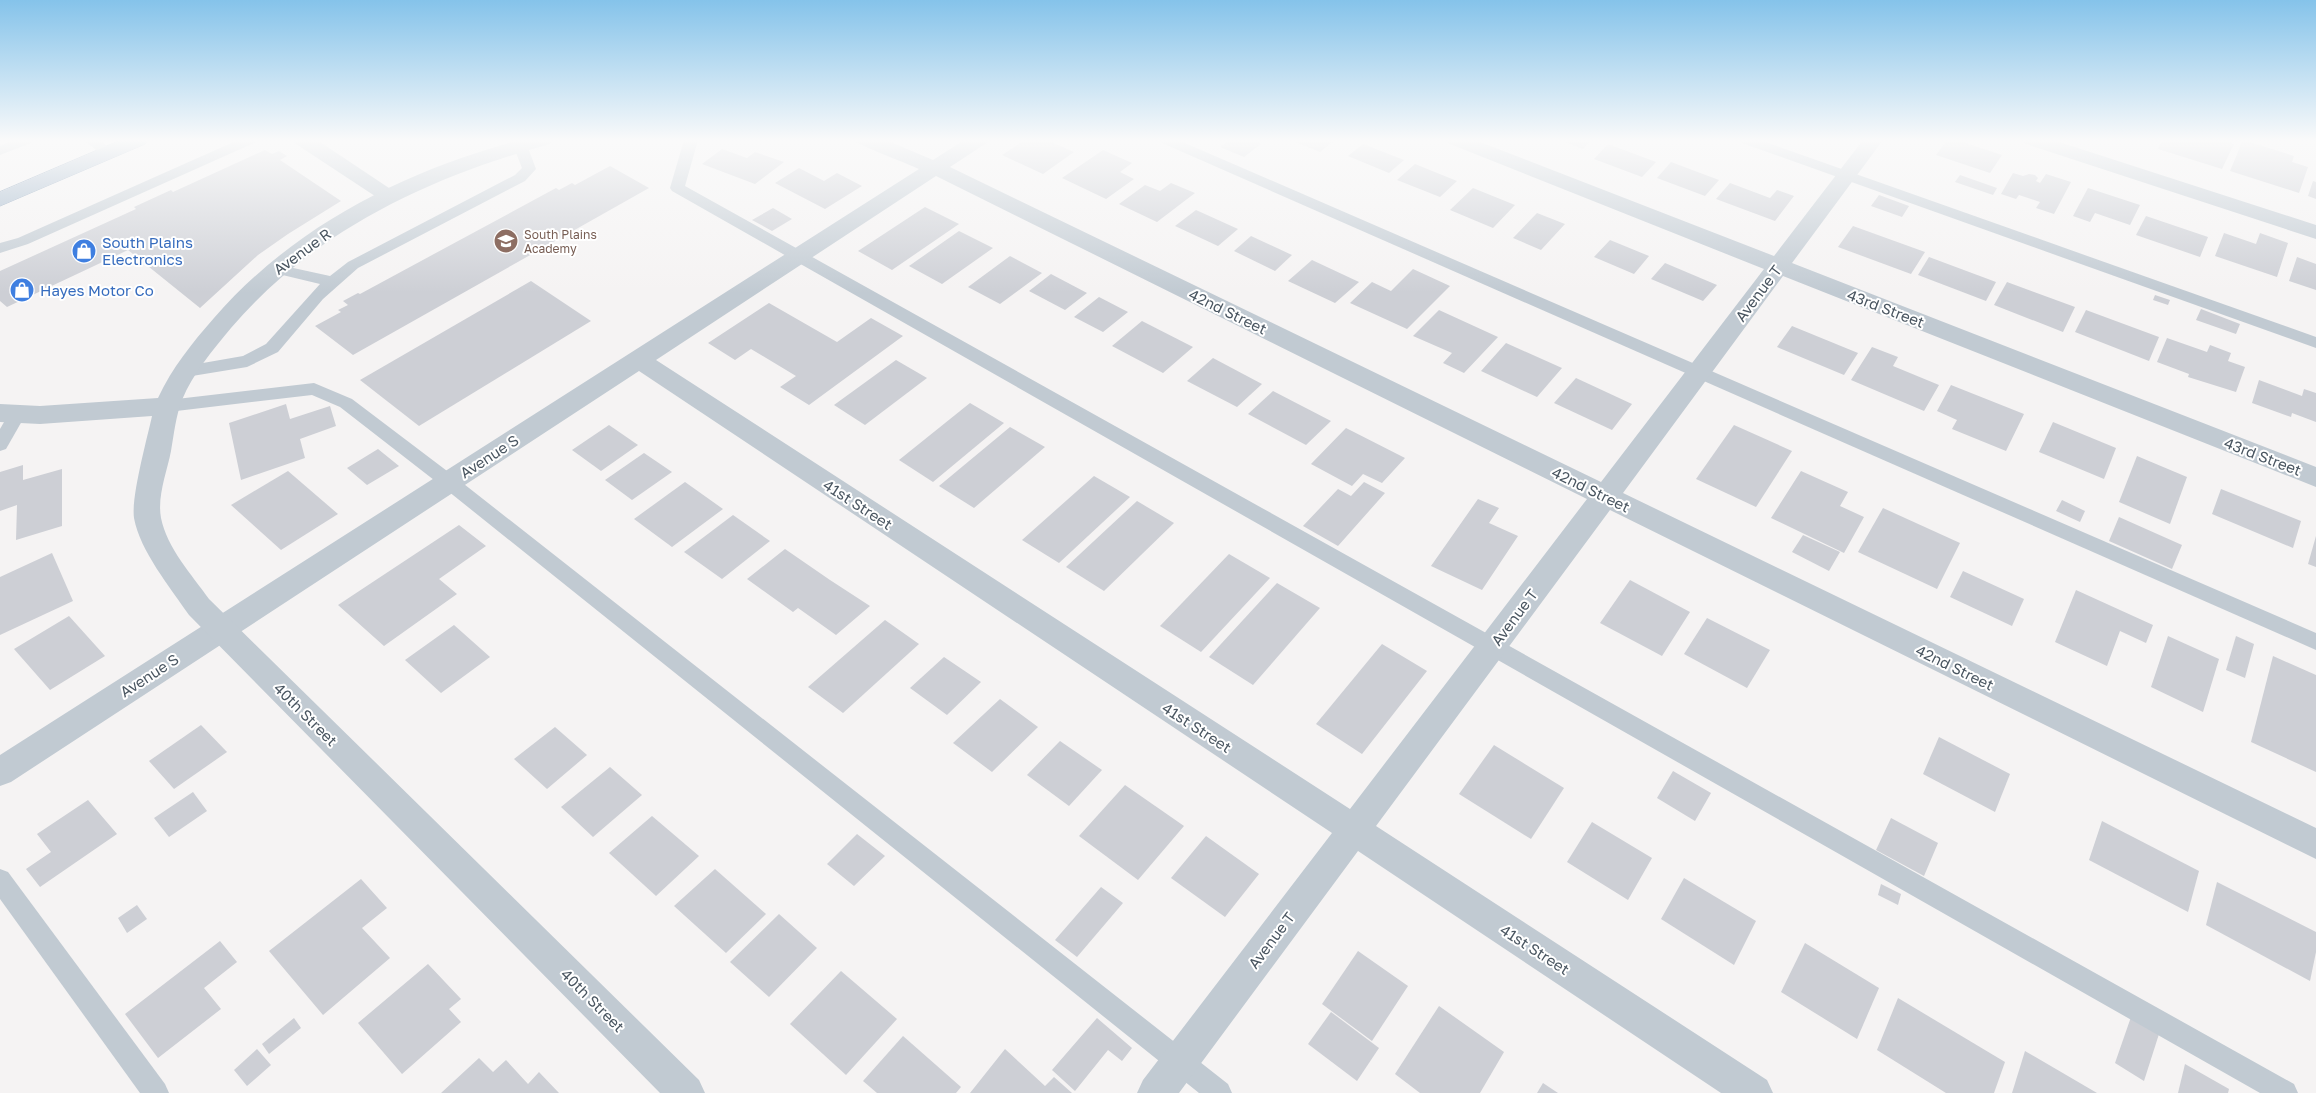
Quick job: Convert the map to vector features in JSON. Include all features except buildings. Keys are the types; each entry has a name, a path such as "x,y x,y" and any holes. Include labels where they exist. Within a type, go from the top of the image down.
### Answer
{"highway":[{"path":"0,200 21,191"}],"street":[{"path":"380,191 388,196"},
{"name":"Avenue R","path":"168,406 192,361 228,314 275,269 316,239 388,196 400,191"},
{"name":"Avenue S","path":"0,772 900,191"},
{"name":"42nd Street","path":"982,191 2316,844"},
{"name":"43rd Street","path":"1587,191 2316,477"},
{"name":"Avenue T","path":"1156,1093 1834,191"},
{"path":"2190,191 2316,232"},
{"name":"41st Street","path":"639,360 1754,1093"},
{"path":"8,414 104,412 168,406"},
{"name":"40th Street","path":"168,406 148,501 148,518 164,554 199,607 686,1093"}],"lane":[{"path":"0,248 23,241 135,191"},
{"path":"186,371 247,361 272,348 317,295 352,265 495,191"},
{"path":"682,191 2285,1093"},
{"path":"1284,191 2316,642"},
{"path":"1891,191 2316,343"},
{"path":"275,269 333,282"},
{"path":"168,406 314,389 346,403 449,482 1219,1093"},
{"path":"0,445 8,414"},
{"path":"0,880 156,1093"}],"place":[{"name":"South Plains Academy","path":"506,241"},
{"name":"South Plains Electronics","path":"84,251"},
{"name":"Hayes Motor Co","path":"22,290"}]}
